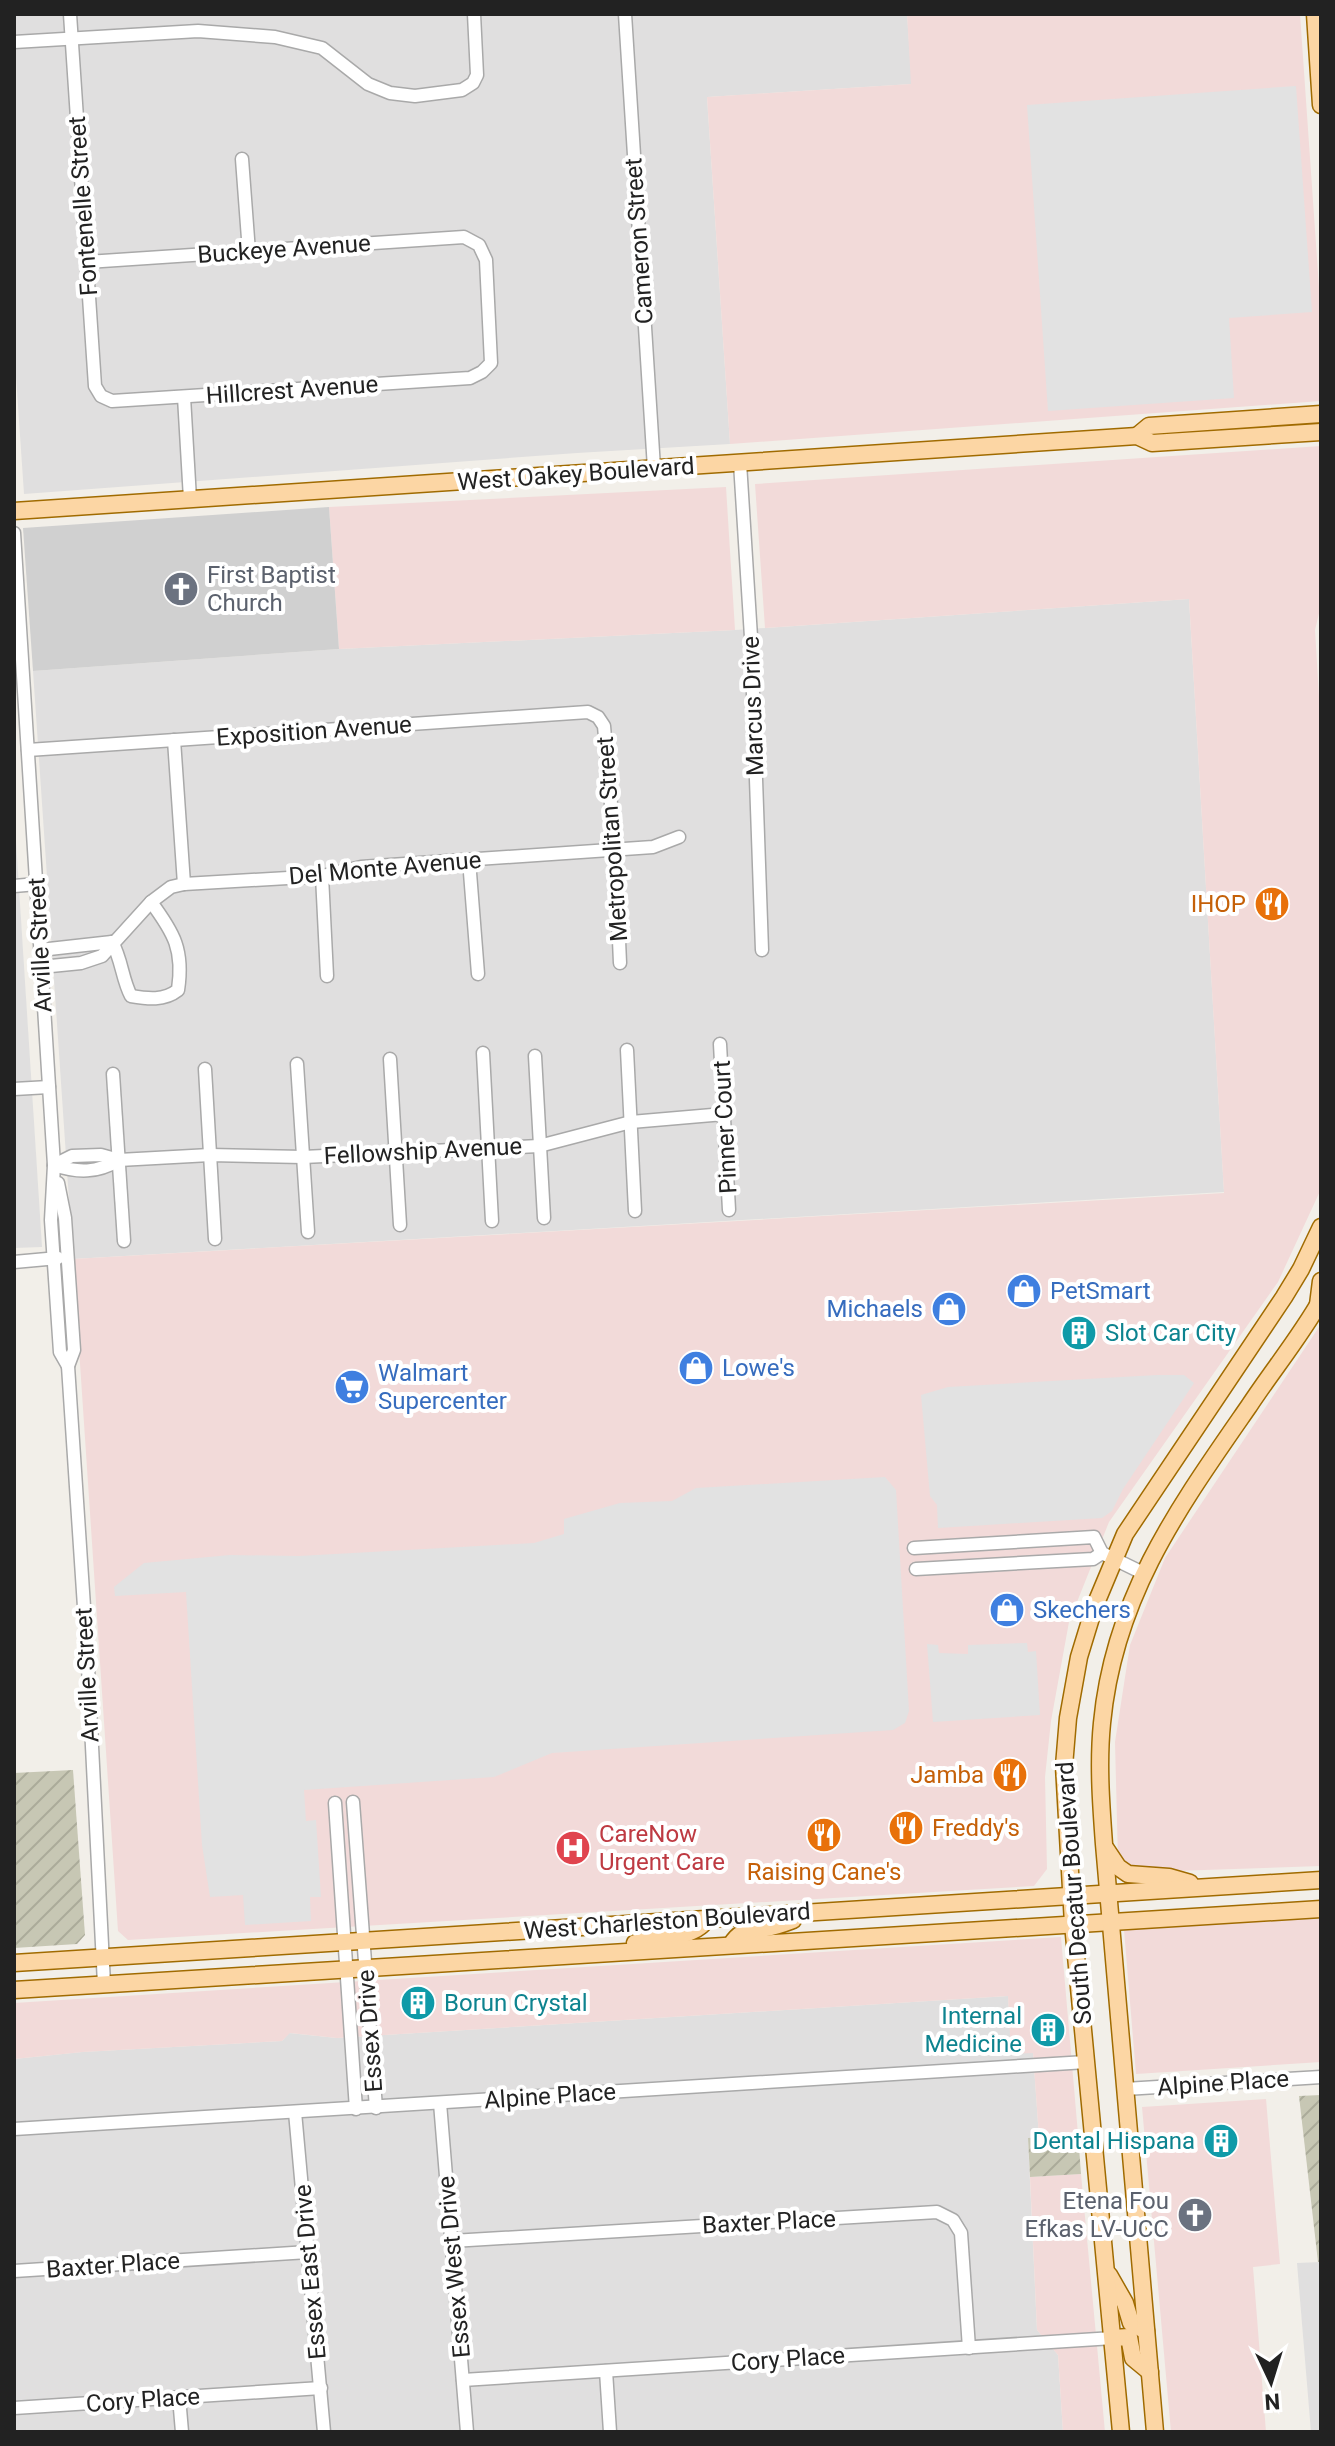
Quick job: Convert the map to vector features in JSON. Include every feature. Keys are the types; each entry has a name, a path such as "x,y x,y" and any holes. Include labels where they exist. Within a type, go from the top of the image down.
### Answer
{"main road":[{"path":"1315,14 1321,105"},
{"name":"West Oakey Boulevard","path":"1137,436 1149,426 1321,414"},
{"name":"West Oakey Boulevard","path":"14,511 1137,436 1152,443 1321,432"},
{"name":"South Decatur Boulevard","path":"1121,2432 1073,1924 1064,1766 1067,1727 1079,1657 1107,1556 1290,1288 1321,1227"},
{"path":"1320,1302 1321,1281"},
{"name":"South Decatur Boulevard","path":"1155,2432 1104,1844 1100,1779 1105,1702 1125,1619 1143,1573 1170,1522 1320,1302"},
{"path":"1104,1844 1118,1867 1128,1874 1169,1877 1202,1887"},
{"name":"West Charleston Boulevard","path":"14,1990 104,1984 344,1955 706,1919 1321,1880"},
{"name":"West Charleston Boulevard","path":"14,1963 103,1957 584,1954 1321,1909"},
{"path":"731,1945 737,1935 748,1930 767,1928 817,1912"},
{"path":"584,1954 693,1932 703,1926 706,1919"},
{"path":"1106,2270 1125,2303 1131,2323 1146,2331"},
{"path":"1113,2338 1129,2337 1133,2358 1150,2372"}],"street":[{"name":"Fontenelle Street","path":"70,14 95,386 101,396"},
{"path":"14,42 198,31 275,37 322,48 368,84 390,93 415,96 462,90 473,83 477,75 474,14"},
{"name":"Cameron Street","path":"625,14 654,468"},
{"path":"242,159 249,252"},
{"name":"Buckeye Avenue","path":"87,262 464,237 479,245 486,260 491,363 482,372"},
{"name":"Hillcrest Avenue","path":"101,396 112,401 184,397 470,378 482,372"},
{"path":"184,397 190,499"},
{"name":"Marcus Drive","path":"740,463 751,637 762,950"},
{"name":"Arville Street","path":"14,533 18,645 28,750 54,1165 51,1220 60,1352 68,1366"},
{"name":"Exposition Avenue","path":"28,750 588,712 598,717"},
{"name":"Metropolitan Street","path":"598,717 604,726 615,849 620,963"},
{"path":"174,740 184,884"},
{"name":"Del Monte Avenue","path":"41,967 102,956 151,902 171,887 184,884 322,876 361,867 653,847 679,837"},
{"path":"469,860 478,974"},
{"path":"322,876 327,976"},
{"path":"14,886 37,884"},
{"path":"40,950 112,942 121,957 125,985 131,996 147,999 169,997 178,990 178,944 173,931 151,902"},
{"name":"Pinner Court","path":"720,1044 729,1210"},
{"path":"627,1050 635,1211"},
{"path":"483,1053 492,1221"},
{"path":"535,1056 544,1218"},
{"path":"390,1059 400,1225"},
{"path":"297,1064 308,1232"},
{"path":"205,1069 215,1239"},
{"path":"113,1074 124,1241"},
{"path":"14,1089 49,1087"},
{"name":"Fellowship Avenue","path":"54,1165 73,1171 102,1169 119,1160 210,1155 303,1157 539,1146 631,1122 724,1114"},
{"name":"Arville Street","path":"54,1165 65,1218 72,1314 74,1350 68,1366 104,1984"},
{"path":"14,1262 54,1260 67,1246"},
{"path":"58,1327 72,1314"},
{"path":"914,1548 1094,1537 1107,1556 1143,1573"},
{"path":"916,1569 1107,1556"},
{"name":"Essex Drive","path":"353,1802 376,2108"},
{"name":"Essex Drive","path":"335,1803 356,2109"},
{"name":"Alpine Place","path":"14,2129 1086,2062"},
{"name":"Alpine Place","path":"1125,2089 1321,2077"},
{"name":"Essex West Drive","path":"440,2103 467,2432"},
{"name":"Essex East Drive","path":"295,2112 324,2432"},
{"name":"Baxter Place","path":"452,2241 937,2212 953,2220 961,2233 969,2348"},
{"name":"Baxter Place","path":"14,2271 308,2252"},
{"name":"Cory Place","path":"463,2380 1113,2338"},
{"path":"606,2371 610,2432"},
{"name":"Cory Place","path":"14,2408 321,2388"},
{"path":"179,2397 182,2432"}],"shaded area":[{"path":"14,14 907,14 912,84 707,97 730,444 24,494 14,347"},
{"path":"907,14 1300,14 1321,316 1321,401 730,444 707,97 911,84"},
{"path":"1296,86 1312,312 1229,318 1234,398 1048,411 1027,105"},
{"path":"1321,446 1321,605 1315,630 1321,730 1321,1189 1278,1282 1109,1522 1069,1622 1051,1721 1045,1777 1047,1869 1034,1886 128,1940 118,1931 73,1259 1224,1193 1189,599 765,628 755,484"},
{"path":"726,487 735,630 339,649 329,507"},
{"name":"First Baptist Church","path":"329,507 339,649 33,671 23,528"},
{"path":"1189,599 1224,1192 73,1259 33,671 339,649 735,630"},
{"path":"14,810 42,1247 14,1248"},
{"path":"1321,1324 1321,1866 1174,1871 1133,1869 1118,1860 1115,1742 1130,1645 1165,1558"},
{"path":"1184,1375 1194,1383 1123,1489 1112,1511 1102,1518 938,1528 937,1505 930,1496 921,1395 948,1387"},
{"path":"885,1477 896,1490 909,1711 905,1723 893,1730 552,1753 494,1777 304,1790 306,1821 316,1820 321,1897 310,1897 311,1921 245,1925 243,1895 210,1897 202,1845 186,1592 115,1596 114,1587 144,1563 230,1555 299,1556 534,1543 564,1534 564,1519 620,1503 672,1501 696,1488"},
{"path":"1027,1643 1028,1652 1036,1651 1040,1715 933,1722 927,1644 938,1645 939,1653 968,1654 968,1645"},
{"path":"73,1770 85,1935 77,1944 14,1948 14,1773"},
{"path":"1321,1918 1321,2062 1136,2074 1124,1930"},
{"path":"1061,1937 1078,2134 1039,2137 1033,2053 1011,2054 1008,1996 337,2038 290,2033 282,2041 14,2059 14,2003"},
{"path":"1008,1996 1012,2053 1033,2052 1039,2137 1028,2139 1037,2330 1058,2355 1063,2432 14,2432 14,2059 82,2052 282,2041 289,2033 337,2038"},
{"path":"1321,2095 1321,2262 1318,2262 1299,2096"},
{"path":"1266,2099 1280,2264 1253,2267 1266,2432 1171,2432 1142,2107"},
{"path":"1078,2134 1081,2174 1030,2177 1028,2138"},
{"path":"1081,2174 1105,2432 1063,2432 1058,2355 1037,2330 1030,2177"},
{"path":"1321,2262 1321,2432 1311,2432 1297,2263"}],"place":[{"name":"First Baptist Church","path":"181,589"},
{"name":"IHOP","path":"1272,904"},
{"name":"PetSmart","path":"1024,1291"},
{"name":"Michaels","path":"949,1309"},
{"name":"Slot Car City","path":"1079,1333"},
{"name":"Lowe's","path":"696,1368"},
{"name":"Walmart Supercenter","path":"352,1387"},
{"name":"Skechers","path":"1007,1610"},
{"name":"Jamba","path":"1010,1775"},
{"name":"Freddy's","path":"906,1828"},
{"name":"Raising Cane's","path":"824,1835"},
{"name":"CareNow Urgent Care","path":"573,1848"},
{"name":"Borun Crystal","path":"418,2003"},
{"name":"Internal Medicine","path":"1048,2030"},
{"name":"Dental Hispana","path":"1221,2141"},
{"name":"Etena Fou Efkas LV-UCC","path":"1195,2215"}]}
